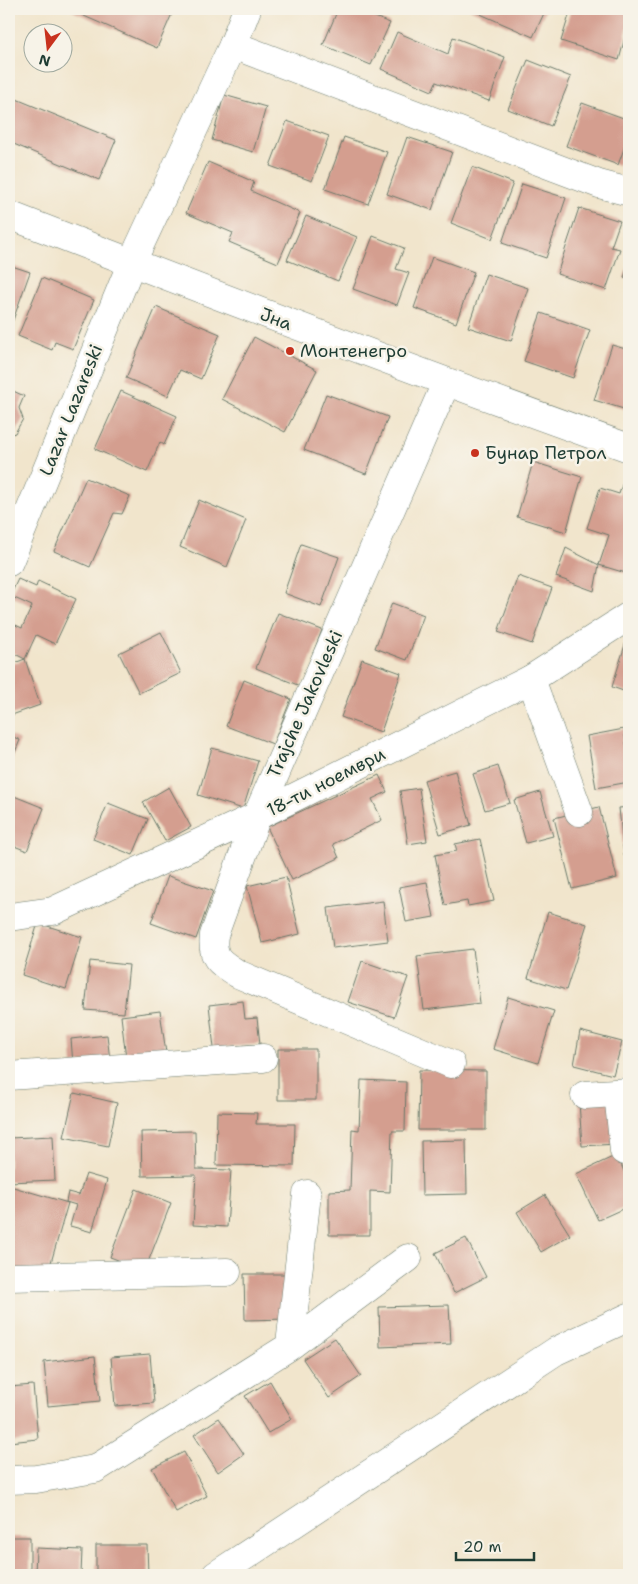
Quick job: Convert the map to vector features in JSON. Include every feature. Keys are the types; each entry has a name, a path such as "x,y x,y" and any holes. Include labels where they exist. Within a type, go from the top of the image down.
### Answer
{"street":[{"name":"Lazar Lazareski","path":"9,559 132,262 233,45 247,9"},
{"path":"233,45 590,181 629,192"},
{"name":"Јна","path":"9,214 446,383 629,448"},
{"name":"Trajche Jakovleski","path":"446,383 257,816 214,935 212,949 220,963 238,974 452,1064"},
{"name":"18-ти ноември","path":"9,917 53,910 257,816 531,679 629,616"},
{"path":"531,679 579,812"},
{"path":"9,1076 263,1058"},
{"path":"585,1095 623,1092 624,1151"},
{"path":"290,1345 307,1194"},
{"path":"9,1480 36,1479 95,1469 290,1345 408,1258"},
{"path":"9,1277 227,1272"},
{"path":"216,1575 556,1351 629,1318"}],"building":[{"path":"68,9 174,9 157,48"},
{"path":"338,9 355,9 390,23 371,65 323,45"},
{"path":"469,9 546,9 533,37"},
{"path":"571,9 619,9 629,11 629,22 619,60 561,41"},
{"path":"397,32 448,54 453,37 505,57 489,101 436,82 432,91 381,69"},
{"path":"528,60 571,77 551,126 508,109"},
{"path":"224,95 266,107 253,152 212,140"},
{"path":"9,96 116,140 99,180 9,142"},
{"path":"582,103 629,120 629,135 618,165 566,146"},
{"path":"287,121 329,136 312,181 270,166"},
{"path":"344,137 387,152 368,204 325,189"},
{"path":"407,137 452,152 432,210 387,194"},
{"path":"208,162 254,182 251,191 300,213 278,263 229,242 233,233 186,213"},
{"path":"472,167 513,183 492,239 451,223"},
{"path":"522,184 566,198 546,258 502,243"},
{"path":"579,208 620,221 611,247 620,249 606,290 557,274"},
{"path":"306,216 357,237 338,281 287,260"},
{"path":"373,236 404,248 396,269 409,273 397,305 353,289"},
{"path":"432,257 474,272 456,323 414,308"},
{"path":"629,262 629,280 624,278"},
{"path":"9,265 30,272 12,323 9,322"},
{"path":"486,274 528,288 511,341 468,327"},
{"path":"42,278 94,300 73,349 55,342 52,350 18,336"},
{"path":"156,307 220,334 201,379 180,370 168,396 126,378"},
{"path":"541,313 590,330 573,378 524,361"},
{"path":"254,337 317,370 285,432 222,399"},
{"path":"612,345 629,350 629,402 627,410 594,400"},
{"path":"9,389 24,396 19,408 23,419 15,433 9,435"},
{"path":"121,391 177,416 164,445 160,442 147,472 95,449"},
{"path":"326,394 388,417 366,474 304,450"},
{"path":"533,462 582,477 566,532 517,517"},
{"path":"627,470 629,471 629,574 599,565 609,535 587,528 600,488 619,494"},
{"path":"86,478 130,496 122,514 114,513 90,567 54,551"},
{"path":"199,500 246,520 227,567 180,547"},
{"path":"301,544 339,557 321,607 284,593"},
{"path":"566,548 599,565 594,591 556,577"},
{"path":"518,576 552,588 532,644 498,632"},
{"path":"18,579 36,587 38,581 76,599 55,644 36,635 25,659 9,651 9,622 22,628 32,606 10,596"},
{"path":"392,603 424,615 407,660 375,648"},
{"path":"278,613 322,630 300,686 256,668"},
{"path":"161,632 181,673 139,693 119,653"},
{"path":"629,632 629,693 612,687"},
{"path":"25,659 40,705 9,716 9,665"},
{"path":"362,659 401,673 381,732 341,717"},
{"path":"244,680 291,699 273,744 226,726"},
{"path":"624,729 629,763 629,782 596,788 587,736"},
{"path":"9,735 20,740 9,767"},
{"path":"212,748 258,761 243,809 198,795"},
{"path":"498,766 510,803 485,810 473,774"},
{"path":"455,771 471,825 440,834 424,780"},
{"path":"379,775 387,792 372,799 382,820 333,844 339,858 292,880 267,827"},
{"path":"169,787 191,827 165,841 143,802"},
{"path":"419,788 427,841 408,844 400,791"},
{"path":"540,792 553,836 526,843 514,800"},
{"path":"9,794 44,808 27,851 9,844"},
{"path":"108,803 148,819 133,855 93,839"},
{"path":"599,807 617,878 572,889 554,818"},
{"path":"629,807 629,855 624,856 619,808"},
{"path":"480,839 494,901 468,906 467,901 445,905 435,855 457,851 455,844"},
{"path":"168,876 213,891 196,939 151,923"},
{"path":"286,877 300,934 262,943 247,886"},
{"path":"427,882 434,917 406,922 399,887"},
{"path":"383,901 388,941 333,948 328,908"},
{"path":"548,912 587,924 566,990 528,978"},
{"path":"38,923 82,937 66,989 22,975"},
{"path":"473,949 480,1003 424,1010 417,956"},
{"path":"90,961 129,965 124,1013 85,1010"},
{"path":"362,961 408,977 394,1017 348,1002"},
{"path":"508,997 554,1011 538,1063 493,1049"},
{"path":"243,1001 245,1019 257,1018 260,1044 214,1048 209,1005"},
{"path":"160,1011 166,1053 126,1058 121,1016"},
{"path":"580,1031 622,1042 613,1075 574,1065"},
{"path":"107,1035 110,1060 73,1064 71,1039"},
{"path":"278,1049 316,1049 316,1100 278,1100"},
{"path":"419,1070 486,1071 486,1130 418,1130"},
{"path":"361,1080 406,1082 405,1131 392,1131 390,1192 370,1191 370,1235 329,1235 329,1191 350,1190 352,1129 359,1130"},
{"path":"74,1093 117,1103 108,1146 64,1137"},
{"path":"614,1100 617,1144 582,1146 579,1102"},
{"path":"217,1112 257,1113 256,1124 295,1124 294,1166 216,1165"},
{"path":"195,1131 196,1169 231,1170 227,1227 193,1225 196,1175 142,1176 141,1132"},
{"path":"53,1136 55,1180 9,1182 9,1138"},
{"path":"466,1140 467,1194 422,1195 421,1141"},
{"path":"617,1155 629,1183 629,1206 598,1220 576,1174"},
{"path":"86,1174 107,1180 92,1232 70,1226 76,1205 66,1202 68,1192 79,1195"},
{"path":"10,1186 68,1203 48,1273 9,1269"},
{"path":"136,1189 171,1203 145,1270 110,1257"},
{"path":"545,1195 570,1235 541,1252 517,1212"},
{"path":"466,1238 486,1277 454,1293 435,1253"},
{"path":"244,1274 288,1274 289,1319 245,1320"},
{"path":"449,1305 451,1344 380,1347 379,1307"},
{"path":"335,1338 361,1376 329,1398 303,1359"},
{"path":"150,1354 154,1403 115,1406 111,1357"},
{"path":"95,1356 100,1401 48,1406 44,1362"},
{"path":"270,1381 292,1419 268,1433 245,1396"},
{"path":"33,1385 38,1439 9,1442 9,1387"},
{"path":"219,1418 244,1454 218,1472 194,1435"},
{"path":"184,1452 207,1496 176,1512 152,1468"},
{"path":"9,1537 30,1537 30,1575 9,1575"},
{"path":"96,1545 147,1545 148,1575 96,1575"},
{"path":"36,1548 82,1550 81,1575 35,1575"}],"place":[{"name":"Монтенегро","path":"290,351"},
{"name":"Бунар Петрол","path":"475,453"}]}
